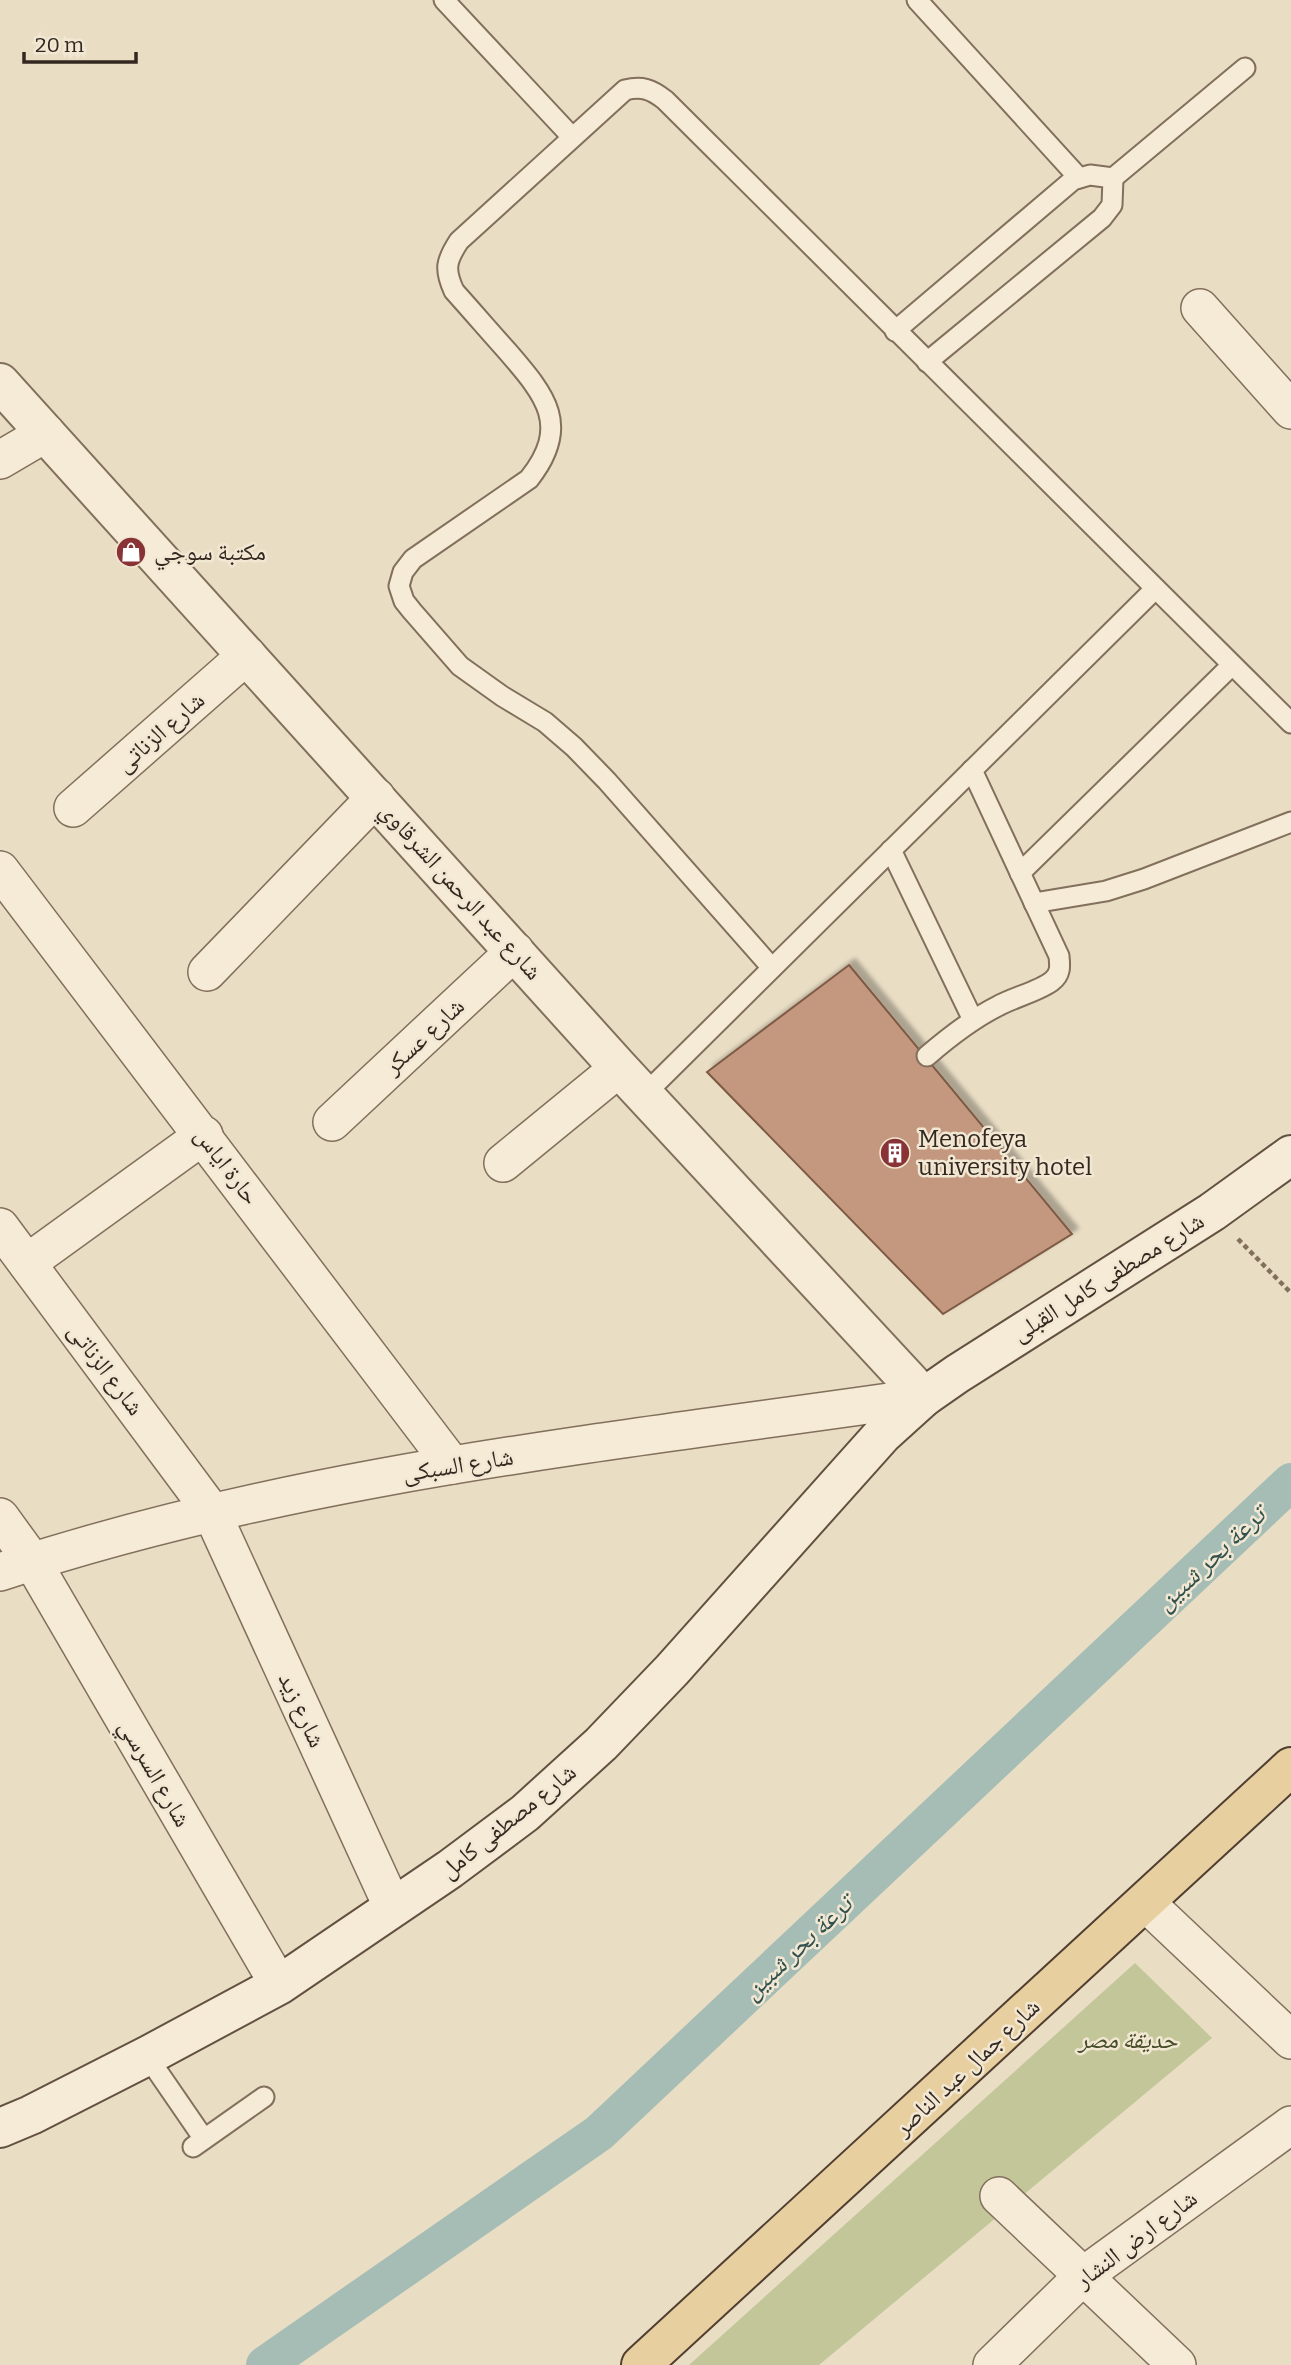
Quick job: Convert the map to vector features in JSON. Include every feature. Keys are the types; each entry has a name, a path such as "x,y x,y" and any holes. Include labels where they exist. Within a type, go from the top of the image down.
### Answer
{"main road":[{"name":"شارع عبد الرحمن الشرقاوي","path":"0,383 619,1068 924,1397"},
{"name":"شارع مصطفى كامل القبلى","path":"924,1397 1212,1212 1291,1155"},
{"name":"شارع مصطفى كامل","path":"0,2128 147,2056 279,1985 450,1870 526,1813 601,1744 672,1670 882,1435 924,1397"},
{"name":"شارع جمال عبد الناصر","path":"641,2365 1291,1767"}],"street":[{"path":"1200,308 1291,410"},
{"path":"0,460 46,433"},
{"name":"شارع الزناتى","path":"73,808 247,655"},
{"path":"207,972 376,797"},
{"name":"حارة اياس","path":"0,870 204,1135 452,1465"},
{"name":"شارع عسكر","path":"332,1122 515,951"},
{"path":"503,1163 619,1068"},
{"path":"27,1263 204,1135"},
{"name":"شارع الزناتى","path":"0,1227 212,1511"},
{"name":"شارع السبكى","path":"16,1567 212,1511 452,1465 924,1397"},
{"name":"شارع زيد","path":"212,1511 393,1908"},
{"name":"شارع السرسي","path":"0,1517 16,1567 279,1985"},
{"path":"1145,1902 1291,2040"},
{"name":"شارع ارض النشار","path":"992,2365 1083,2276 1291,2125"},
{"path":"999,2196 1177,2365"}],"lane":[{"path":"443,0 572,137"},
{"path":"917,0 1079,178"},
{"path":"1112,178 1245,68"},
{"path":"772,968 574,747 545,722 460,666 404,601 399,586 403,572 413,559 529,479 541,463 550,440 550,412 537,385 454,291 447,275 449,257 459,241 625,90 640,87 654,91 1291,723"},
{"path":"895,331 1073,180 1102,175 1112,178"},
{"path":"927,362 1102,218 1112,205 1112,178"},
{"path":"644,1095 1155,589"},
{"path":"1020,873 1232,665"},
{"path":"927,1056 973,1020 1051,982 1058,975 1060,966 1059,956 972,770"},
{"path":"1034,904 1106,891 1144,879 1291,822"},
{"path":"891,850 973,1020"},
{"path":"147,2056 199,2143 264,2097"}],"path":[{"path":"1233,1234 1291,1293"}],"green space":[{"name":"حديقة مصر","path":"1135,1963 1212,2038 819,2365 689,2365"}],"building":[{"name":"Menofeya university hotel","path":"849,965 1072,1234 943,1314 707,1072"}],"waterway":[{"name":"ترعة بحر شبين","path":"265,2365 599,2133 1291,1482"}],"place":[{"name":"مكتبة سوجي","path":"131,552"},
{"name":"Menofeya university hotel","path":"895,1153"}]}
